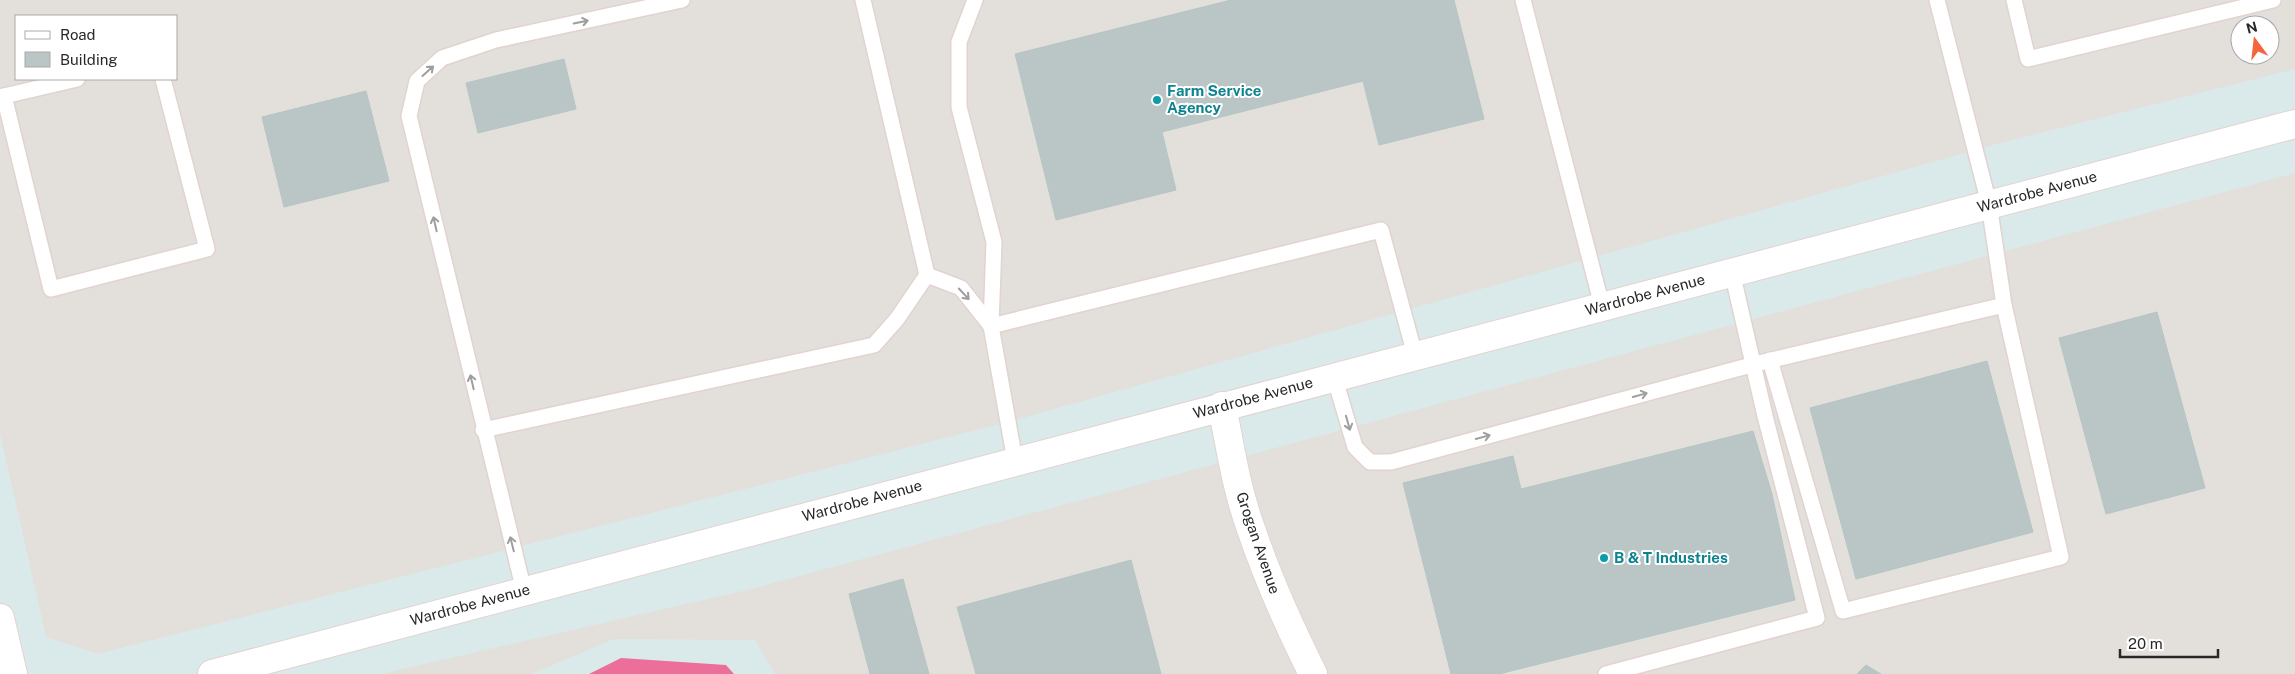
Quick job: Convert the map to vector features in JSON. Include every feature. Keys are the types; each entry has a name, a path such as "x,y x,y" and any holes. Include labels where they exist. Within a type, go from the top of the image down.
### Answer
{"street":[{"name":"Wardrobe Avenue","path":"212,674 1334,376 2295,124"},
{"name":"Grogan Avenue","path":"1222,406 1234,466 1249,525 1282,612 1314,674"},
{"path":"0,618 13,674"}],"lane":[{"path":"524,591 483,430 409,116 417,81 442,58 496,40 682,0"},
{"path":"483,430 874,345 897,319 927,275 863,0"},
{"path":"975,0 959,42 959,107 994,242 991,326 1015,461"},
{"path":"1523,0 1602,306"},
{"path":"1770,360 1843,611 2061,557 2004,305 1989,204 1937,0"},
{"path":"2014,0 2028,59 2273,0"},
{"path":"73,80 2,97 51,289 208,249 163,80"},
{"path":"991,326 1381,230 1415,355"},
{"path":"1606,674 1817,618 1765,416 1755,364 1732,272"},
{"path":"927,275 961,288 991,326"},
{"path":"1334,376 1355,448 1370,462 1391,462 1770,360 2004,305"}],"shaded area":[{"path":"0,0 2295,0 2295,69 2004,142 1008,422 98,654 46,637 0,434"},
{"path":"2295,173 2295,674 775,674 755,640 614,639 532,674 381,674 751,589"},
{"path":"621,658 726,665 734,674 589,674"}],"building":[{"name":"Farm Service Agency","path":"1231,0 1454,0 1484,119 1379,145 1363,81 1162,132 1176,190 1056,220 1015,54"},
{"path":"564,59 576,109 478,133 466,83"},
{"path":"366,91 389,181 284,207 262,117"},
{"path":"2157,312 2205,488 2106,514 2059,338"},
{"path":"1987,361 2033,532 1856,579 1810,408"},
{"name":"B & T Industries","path":"1753,431 1772,494 1795,600 1499,674 1451,674 1403,483 1513,456 1521,489"},
{"path":"1131,560 1161,674 976,674 957,607"},
{"path":"903,579 929,674 870,674 849,594"},
{"path":"1866,665 1881,674 1857,674"}],"place":[{"name":"Farm Service Agency","path":"1157,100"},
{"name":"B & T Industries","path":"1604,558"}]}
